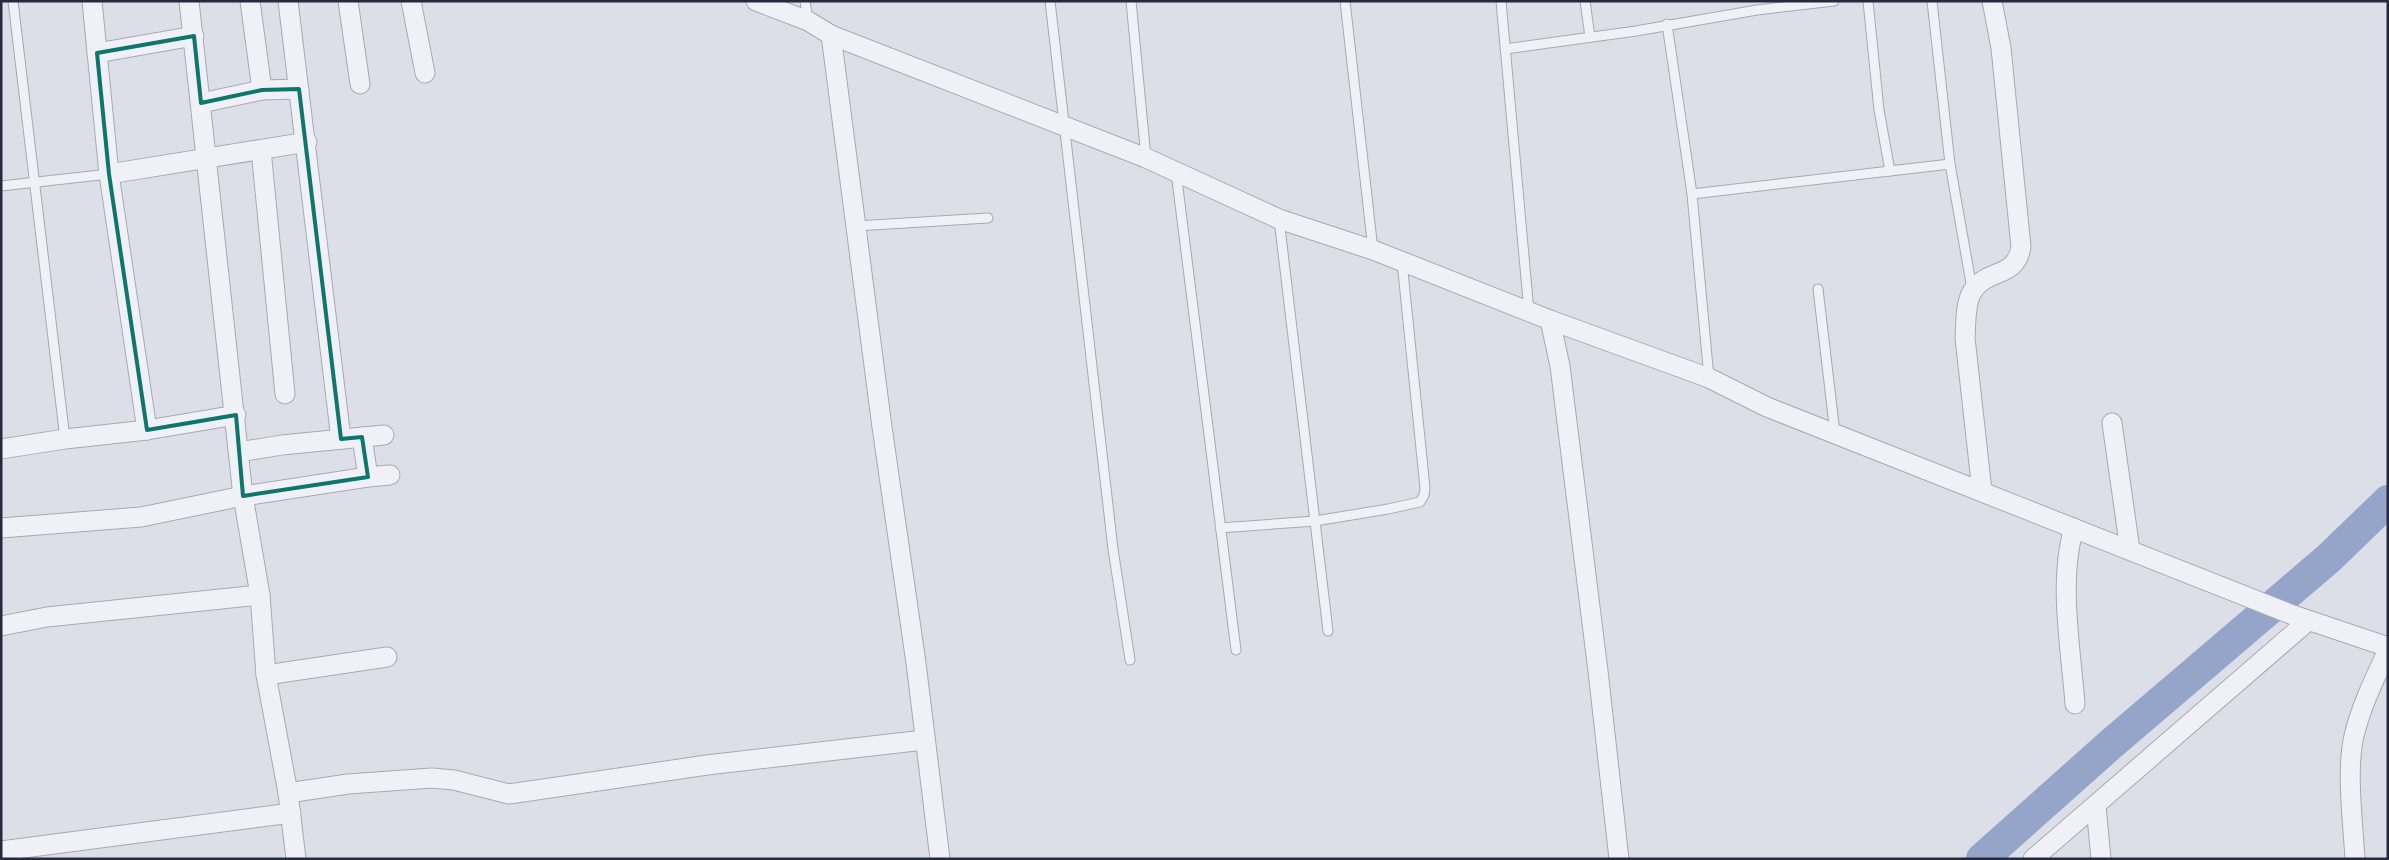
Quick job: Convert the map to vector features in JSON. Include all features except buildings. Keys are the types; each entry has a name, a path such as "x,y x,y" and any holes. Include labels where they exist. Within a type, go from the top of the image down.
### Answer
{"street":[{"path":"92,1 109,174 147,430"},
{"path":"189,1 236,415 243,496 260,595 266,675 288,793 296,859"},
{"path":"250,1 262,90"},
{"path":"288,1 341,439"},
{"path":"348,1 360,84"},
{"path":"411,1 425,73"},
{"path":"756,1 808,21 831,34 1146,158 1279,219 1373,250 1529,312 1709,378 1767,407 2301,618 2388,648 2364,704 2353,738 2351,776 2355,859"},
{"path":"1982,491 1965,338 1968,312 1972,292 1988,278 2015,264 2019,260 2021,247 2001,48 1992,1"},
{"path":"831,34 916,663 940,859"},
{"path":"97,53 194,36"},
{"path":"200,103 262,90 299,89"},
{"path":"109,174 208,160 306,142"},
{"path":"261,150 285,394"},
{"path":"1550,320 1561,375 1598,671 1618,859"},
{"path":"1,448 147,430 236,415"},
{"path":"2112,423 2130,550"},
{"path":"239,452 384,435"},
{"path":"362,437 368,477"},
{"path":"1,528 141,517 243,496 368,477 390,476"},
{"path":"2074,528 2067,556 2074,704"},
{"path":"1,626 47,617 260,595"},
{"path":"2033,859 2096,806 2301,618"},
{"path":"266,675 387,656"},
{"path":"288,793 348,784 432,778 454,780 494,792 519,793 707,765 924,740"},
{"path":"2096,806 2101,859"},
{"path":"1,851 291,813"}],"lane":[{"path":"13,1 64,439"},
{"path":"805,1 808,21"},
{"path":"1050,1 1112,550 1130,660"},
{"path":"1131,1 1146,158"},
{"path":"1345,1 1360,116 1373,250"},
{"path":"1501,1 1529,312"},
{"path":"1585,1 1590,37"},
{"path":"1505,49 1834,1"},
{"path":"1868,1 1879,110 1890,171"},
{"path":"1932,1 1950,164 1972,292"},
{"path":"1667,24 1692,194 1709,378"},
{"path":"1692,194 1950,164"},
{"path":"1176,172 1236,650"},
{"path":"1,186 109,174"},
{"path":"856,226 988,218"},
{"path":"1279,219 1328,631"},
{"path":"1220,528 1314,520 1412,505 1420,502 1424,495 1402,261"},
{"path":"1818,289 1835,433"}],"highlighted area":[{"path":"194,36 201,103 262,90 299,89 341,439 362,437 368,477 243,496 236,415 147,430 109,174 97,53"}],"waterway":[{"path":"1982,859 2111,744 2329,558 2388,501"}]}
